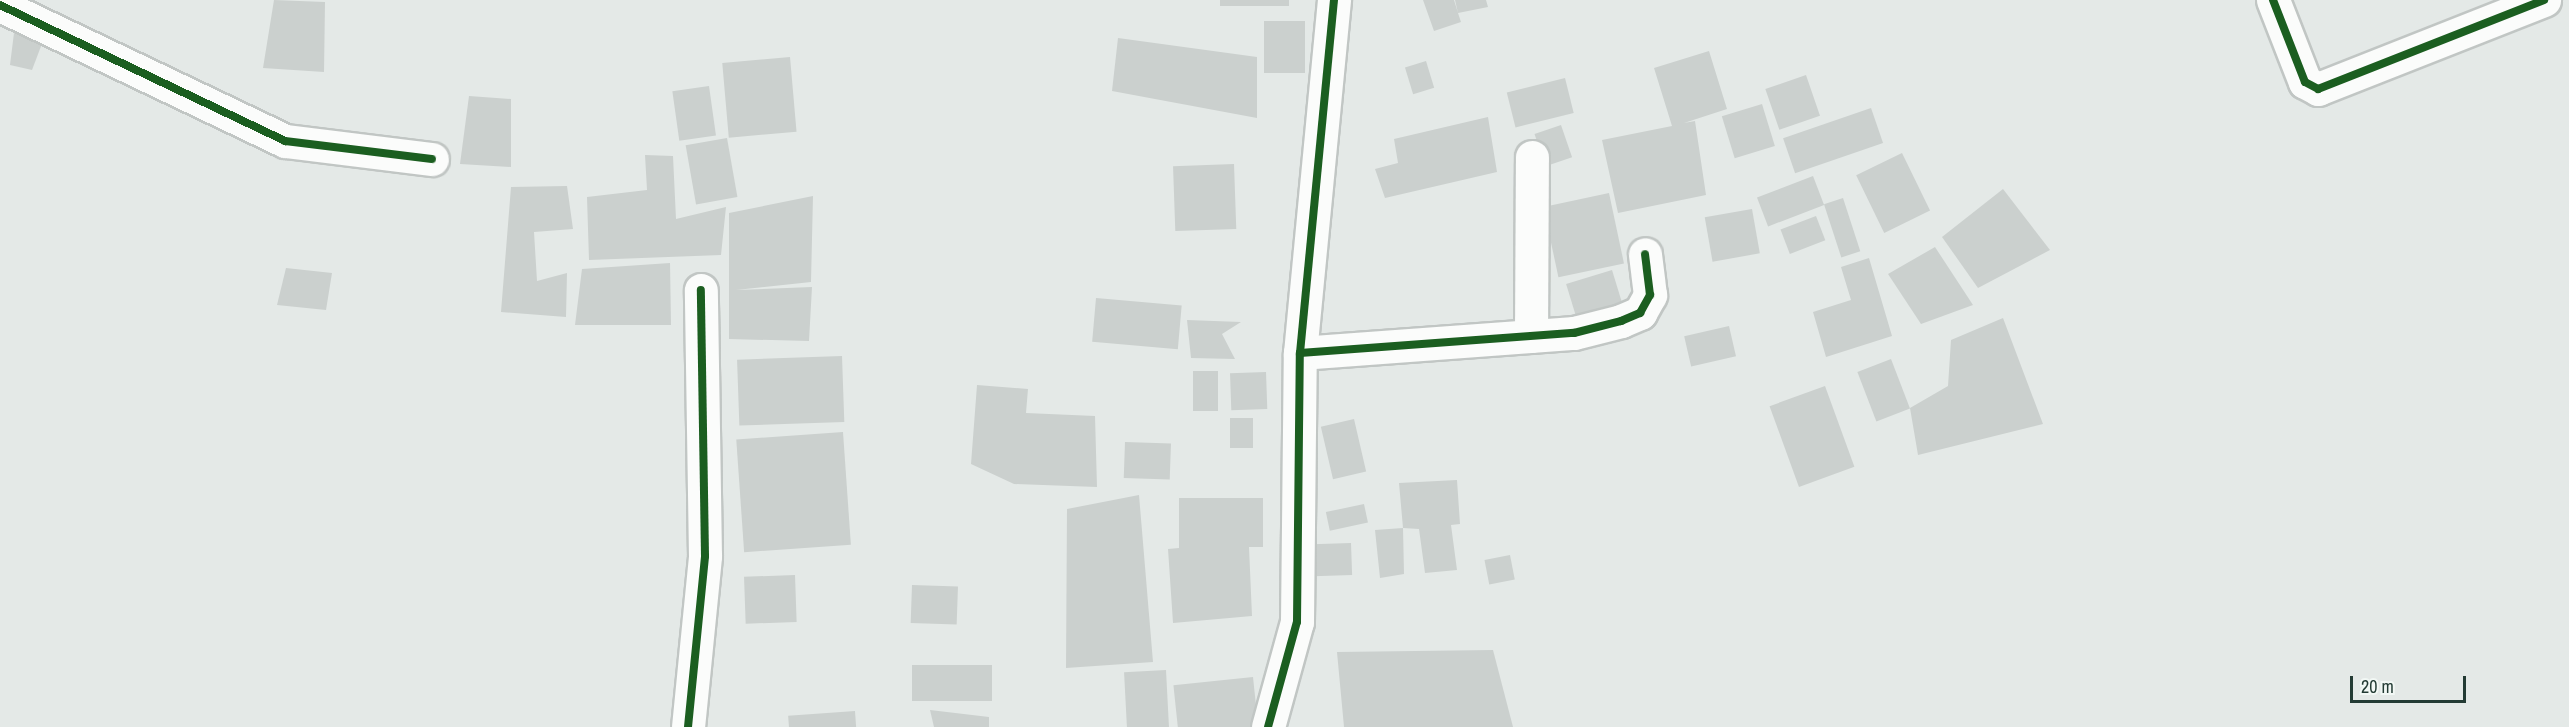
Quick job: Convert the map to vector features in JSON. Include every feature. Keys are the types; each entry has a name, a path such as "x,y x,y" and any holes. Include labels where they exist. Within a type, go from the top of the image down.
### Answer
{"street":[{"path":"1268,727 1297,622 1299,353 1334,0"},
{"path":"2273,0 2305,82 2318,89 2544,0"},
{"path":"0,5 285,141 432,159"},
{"path":"1531,336 1532,157"},
{"path":"1299,353 1574,333 1640,313 1650,295 1645,254"},
{"path":"688,727 705,556 701,290"}],"building":[{"path":"274,0 325,2 324,72 263,68"},
{"path":"1220,0 1289,0 1289,6 1220,6"},
{"path":"1423,0 1454,0 1461,22 1434,31"},
{"path":"1455,0 1486,0 1488,7 1458,13"},
{"path":"1264,21 1305,21 1305,73 1264,73"},
{"path":"14,33 43,41 32,70 10,65"},
{"path":"1118,38 1257,57 1257,118 1112,91"},
{"path":"1709,51 1727,109 1684,123 1695,121 1706,195 1618,213 1602,140 1672,126 1654,68"},
{"path":"790,57 797,132 729,138 722,63"},
{"path":"1426,61 1434,88 1413,94 1405,67"},
{"path":"1806,75 1820,116 1779,130 1765,89"},
{"path":"1565,78 1574,113 1515,127 1507,93"},
{"path":"709,86 716,136 679,141 672,91"},
{"path":"469,96 511,99 511,167 460,164"},
{"path":"1762,104 1775,146 1735,158 1722,116"},
{"path":"1871,108 1883,143 1795,173 1783,138"},
{"path":"1488,117 1497,172 1385,198 1375,169 1398,163 1394,139"},
{"path":"1561,125 1572,157 1546,166 1535,134"},
{"path":"727,138 737,197 696,204 686,145"},
{"path":"1902,153 1930,211 1884,233 1856,175"},
{"path":"645,155 673,156 676,219 726,207 721,255 589,260 587,197 647,190"},
{"path":"1234,164 1236,229 1175,231 1173,166"},
{"path":"1813,176 1824,205 1768,226 1757,198"},
{"path":"567,186 573,229 534,232 537,281 567,273 566,317 501,312 511,187"},
{"path":"2003,189 2050,250 1978,288 1942,237"},
{"path":"1609,193 1624,263 1558,277 1543,207"},
{"path":"813,196 811,282 736,290 812,287 809,341 729,339 729,213"},
{"path":"1843,198 1860,251 1841,257 1824,204"},
{"path":"1752,209 1760,253 1713,262 1705,217"},
{"path":"1816,216 1825,240 1790,254 1781,230"},
{"path":"1935,247 1973,305 1921,324 1888,274"},
{"path":"1869,258 1892,336 1826,357 1813,312 1851,300 1841,267"},
{"path":"670,263 671,325 575,325 582,269"},
{"path":"286,268 332,273 326,310 277,305"},
{"path":"1612,270 1625,313 1579,327 1566,284"},
{"path":"1096,298 1182,305 1178,349 1092,342"},
{"path":"2003,318 2043,424 1918,455 1910,408 1948,386 1951,340"},
{"path":"1187,320 1241,322 1222,334 1235,359 1191,358"},
{"path":"1729,326 1736,356 1691,367 1684,336"},
{"path":"842,356 844,422 739,426 737,360"},
{"path":"1891,359 1910,408 1876,421 1857,372"},
{"path":"1193,371 1218,371 1218,411 1193,411"},
{"path":"1266,372 1267,409 1231,410 1230,373"},
{"path":"977,385 1028,389 1026,413 1095,416 1097,487 1014,484 971,464"},
{"path":"1825,386 1854,467 1799,487 1770,406"},
{"path":"1230,418 1253,418 1253,448 1230,448"},
{"path":"1354,419 1366,472 1333,479 1321,427"},
{"path":"843,432 851,545 744,552 736,439"},
{"path":"1125,442 1171,444 1170,480 1124,478"},
{"path":"1457,480 1460,524 1451,525 1457,570 1425,573 1419,529 1403,528 1399,483"},
{"path":"1139,495 1153,662 1066,668 1067,509"},
{"path":"1179,498 1263,498 1263,547 1249,547 1252,616 1173,623 1168,549 1179,548"},
{"path":"1364,504 1368,523 1330,531 1326,512"},
{"path":"1403,528 1404,574 1380,578 1375,530"},
{"path":"1351,543 1352,575 1313,576 1312,544"},
{"path":"1510,555 1515,580 1489,585 1484,560"},
{"path":"795,575 797,622 746,624 744,577"},
{"path":"912,585 958,587 957,625 911,623"},
{"path":"1493,650 1513,727 1344,727 1337,652"},
{"path":"912,665 992,665 992,701 912,701"},
{"path":"1166,670 1169,727 1127,727 1124,672"},
{"path":"1253,677 1258,727 1178,727 1173,685"},
{"path":"930,710 989,717 989,727 934,727"},
{"path":"855,711 856,727 789,727 788,716"}],"cycle path":[{"path":"1268,727 1297,622 1300,353 1334,0"},
{"path":"2273,0 2305,82 2318,89 2544,0"},
{"path":"0,5 285,141 432,159"},
{"path":"1300,353 1574,333 1621,321 1640,313 1650,295 1645,254"},
{"path":"688,727 705,556 701,290"}]}
